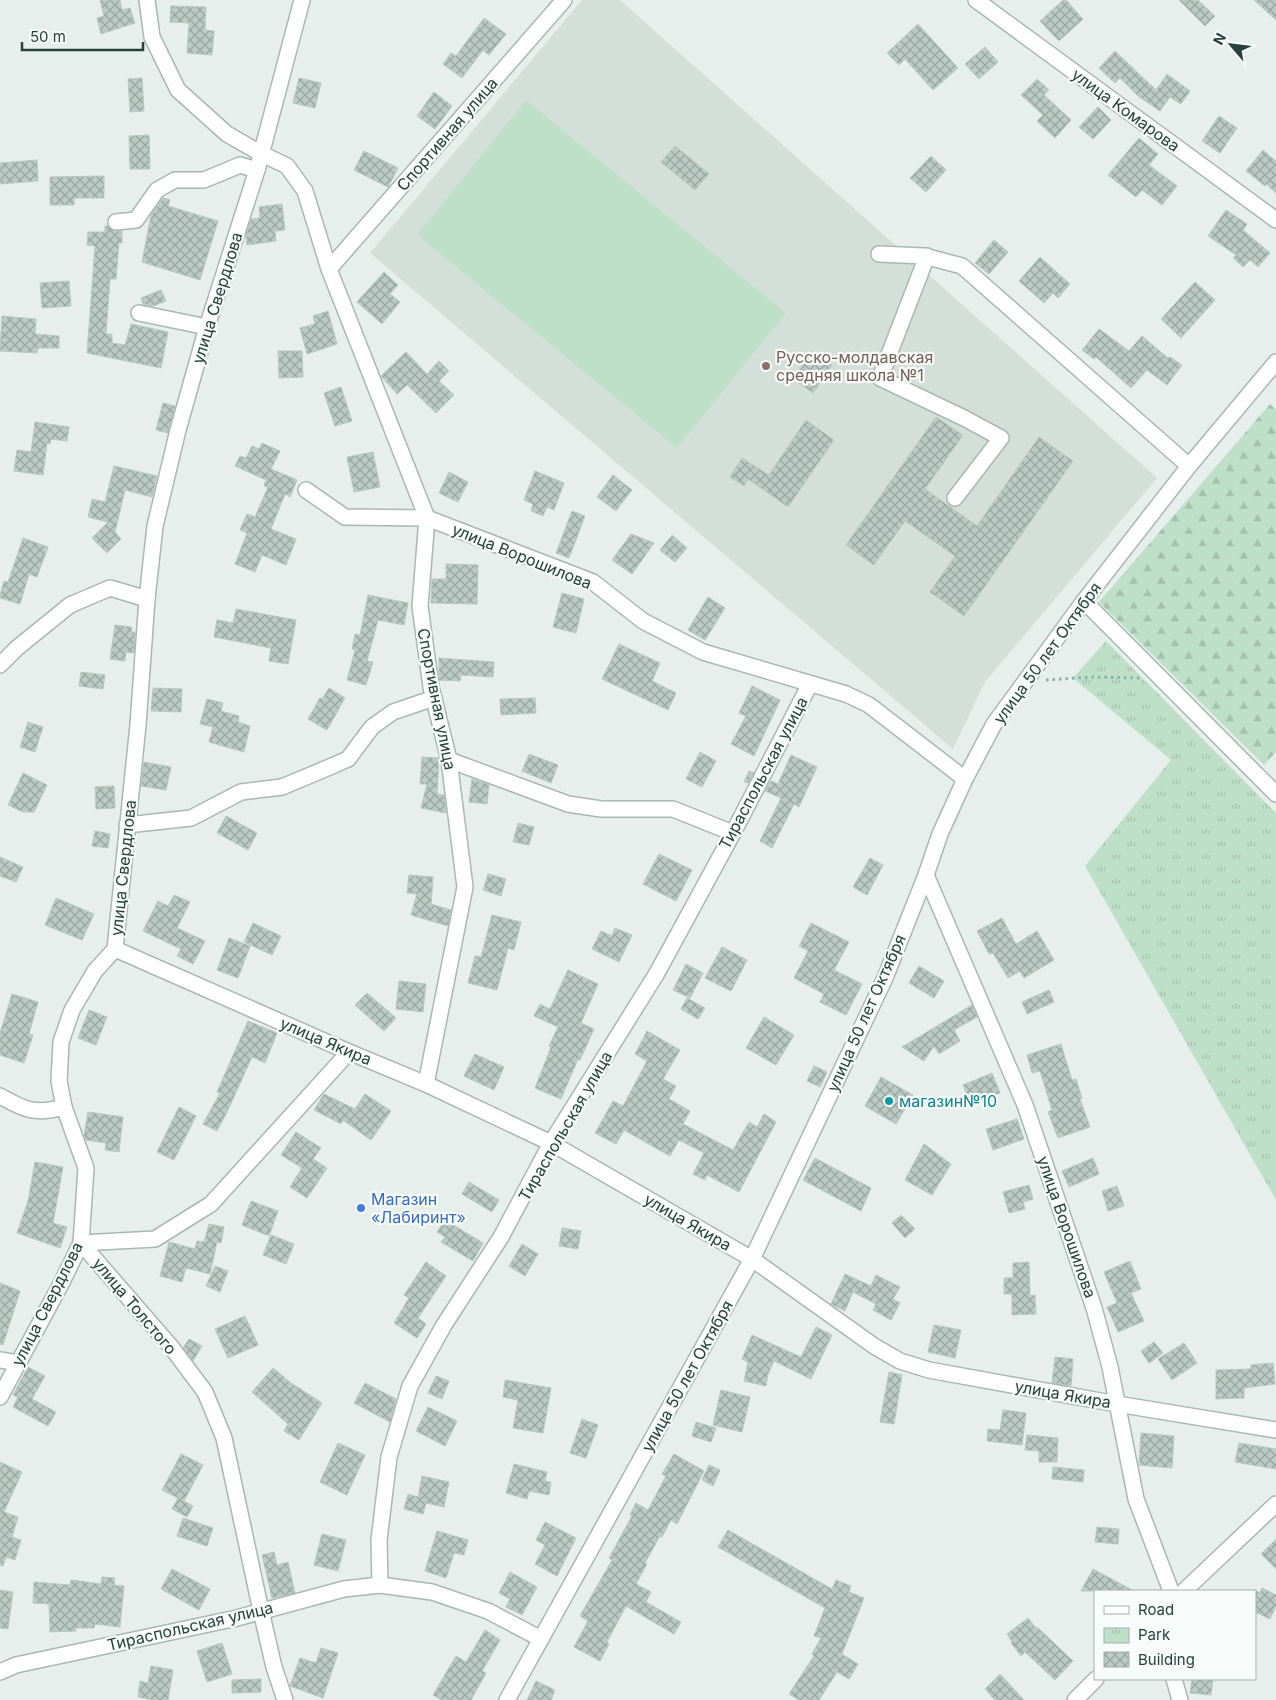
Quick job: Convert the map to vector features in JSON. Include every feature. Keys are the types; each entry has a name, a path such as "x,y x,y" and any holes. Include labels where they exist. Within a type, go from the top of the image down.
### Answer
{"street":[{"name":"Спортивная улица","path":"147,0 152,38 178,90 227,134 260,154 287,166 305,191 329,269 427,518 420,606 434,698 449,760 465,887 426,1084"},
{"name":"улица Свердлова","path":"0,1397 62,1282 81,1242 86,1168 64,1107 60,1081 61,1042 72,1010 95,971 114,949 138,724 146,599 155,526 178,430 207,327 257,170 302,0"},
{"name":"Спортивная улица","path":"329,269 564,0"},
{"name":"улица Комарова","path":"976,0 1276,220"},
{"path":"116,222 136,220 157,190 175,180 204,180 240,165 257,170"},
{"path":"879,254 927,256 962,266 1189,466"},
{"path":"927,256 880,378 1001,438 955,498"},
{"path":"139,313 207,327"},
{"name":"улица 50 лет Октября","path":"507,1700 752,1258 885,978 926,875 940,834 994,724 1084,601 1189,466 1276,362"},
{"name":"улица Ворошилова","path":"306,490 345,517 427,518 593,582 643,620 703,652 846,694 869,705 965,780"},
{"path":"0,666 17,648 70,605 110,588 146,599"},
{"path":"1084,601 1276,794"},
{"name":"Тираспольская улица","path":"380,1585 379,1540 389,1458 410,1386 444,1325 501,1237 551,1143 657,973 733,833 810,684"},
{"path":"127,825 191,818 241,792 282,787 348,759 372,727 386,717 394,712 434,698"},
{"path":"449,760 568,804 601,810 673,809 733,833"},
{"name":"улица Ворошилова","path":"926,875 1025,1105 1094,1308 1110,1367 1136,1499 1171,1590"},
{"name":"улица Якира","path":"114,949 426,1084 551,1143 752,1258 874,1346 900,1360 929,1370 1276,1430"},
{"name":"улица Толстого","path":"81,1242 155,1239 211,1204 349,1052"},
{"path":"0,1096 22,1108 47,1112 64,1107"},
{"name":"улица Толстого","path":"81,1242 172,1348 204,1392 224,1438 274,1667 285,1700"},
{"path":"0,1360 18,1363"},
{"path":"1185,1590 1276,1504"},
{"name":"Тираспольская улица","path":"0,1672 16,1665 237,1618 344,1589 380,1585 432,1592 488,1611 541,1638"},
{"path":"1075,1700 1095,1680"},
{"path":"1174,1680 1180,1700"}],"path":[{"path":"1025,681 1091,677 1161,679"}],"shaded area":[{"name":"Русско-молдавская средняя школа №1","path":"582,0 620,0 1157,478 985,682 953,749 370,253"}],"green space":[{"path":"526,100 786,313 677,448 417,235"},
{"path":"1270,404 1276,410 1276,752 1264,765 1099,602"},
{"path":"1106,641 1276,813 1276,1200 1085,866 1171,760 1073,678"}],"building":[{"path":"100,0 120,0 122,10 130,8 135,23 101,34 97,18 104,16"},
{"path":"1063,0 1066,0 1083,19 1059,41 1040,21"},
{"path":"1179,0 1198,0 1215,16 1205,26"},
{"path":"1254,0 1276,0 1276,20"},
{"path":"171,6 206,7 205,30 214,31 212,55 187,53 189,23 170,22"},
{"path":"484,18 506,34 489,55 483,50 462,78 443,64 451,53 456,56"},
{"path":"918,24 958,68 933,90 905,59 899,65 887,53"},
{"path":"985,47 998,62 979,79 965,64"},
{"path":"1115,51 1156,90 1167,74 1190,91 1181,104 1170,97 1160,111 1138,96 1120,78 1115,83 1099,68"},
{"path":"142,78 144,111 130,112 128,79"},
{"path":"299,78 321,83 315,108 293,103"},
{"path":"1037,79 1049,90 1044,95 1071,120 1055,138 1037,121 1043,115 1021,95"},
{"path":"434,92 452,106 435,129 417,116"},
{"path":"1098,107 1111,120 1093,139 1079,127"},
{"path":"1219,116 1237,128 1220,153 1202,141"},
{"path":"149,135 150,169 130,169 129,136"},
{"path":"1139,138 1158,154 1149,165 1177,186 1162,205 1142,190 1136,197 1108,175"},
{"path":"675,146 709,174 695,190 661,162"},
{"path":"1263,150 1276,161 1276,193 1246,171"},
{"path":"364,151 398,168 388,187 354,170"},
{"path":"931,156 946,170 926,192 910,178"},
{"path":"37,160 38,181 0,184 0,163"},
{"path":"104,176 104,198 74,198 74,205 50,205 50,177"},
{"path":"163,198 170,200 168,206 218,221 200,280 142,262 151,215"},
{"path":"282,204 285,230 275,231 276,241 247,245 246,236 251,219 260,218 259,207"},
{"path":"1226,210 1247,224 1243,230 1270,253 1258,267 1250,260 1243,267 1233,258 1236,255 1208,236"},
{"path":"105,226 108,226 113,231 122,231 116,279 110,279 106,334 112,334 112,343 125,345 131,324 168,332 161,368 87,353 95,246 87,245 88,232 105,232"},
{"path":"994,240 1008,252 989,274 975,263"},
{"path":"1040,257 1070,284 1058,298 1053,293 1044,303 1019,281"},
{"path":"384,272 398,285 390,294 400,302 382,324 357,302"},
{"path":"69,281 71,306 42,308 40,283"},
{"path":"1195,282 1215,300 1181,338 1161,319"},
{"path":"161,290 166,301 153,306 143,304 141,298"},
{"path":"328,311 337,344 307,354 300,328 315,324 313,316"},
{"path":"2,316 36,319 35,334 59,336 59,348 38,348 37,353 0,351"},
{"path":"1099,329 1129,351 1142,336 1168,358 1170,357 1182,365 1167,385 1147,370 1131,388 1096,357 1094,359 1082,350"},
{"path":"278,351 302,351 303,377 279,378"},
{"path":"406,352 427,374 439,361 449,371 439,381 454,395 436,413 407,385 397,394 381,376"},
{"path":"812,352 832,365 813,393 793,379"},
{"path":"341,387 352,421 335,426 324,393"},
{"path":"163,403 175,406 168,433 156,430"},
{"path":"936,417 963,435 925,489 977,526 1039,437 1073,461 964,616 930,592 955,556 905,521 874,565 846,545"},
{"path":"806,420 834,440 788,507 748,479 744,486 730,477 742,458 769,475"},
{"path":"35,422 69,427 67,441 51,439 50,444 47,443 43,475 14,471 17,450 31,452"},
{"path":"262,443 280,451 271,469 297,480 290,497 285,494 271,529 296,539 286,565 262,555 255,572 235,564 247,533 240,530 247,514 255,517 268,487 264,486 266,480 235,466 240,456 246,458 252,446 259,449"},
{"path":"373,452 380,487 354,492 347,457"},
{"path":"114,466 157,476 152,497 125,490 115,532 121,539 107,553 92,538 108,522 88,517 92,499 105,502"},
{"path":"535,471 564,483 554,510 547,507 543,516 531,511 533,504 524,500"},
{"path":"449,472 468,482 458,502 439,493"},
{"path":"613,475 632,490 616,511 597,497"},
{"path":"572,511 585,516 569,558 556,553"},
{"path":"631,534 654,543 632,574 612,560"},
{"path":"672,535 687,548 675,562 660,550"},
{"path":"23,538 48,547 37,577 29,574 20,604 0,598 0,595 4,581 8,582"},
{"path":"446,564 478,565 477,604 431,603 432,579 446,579"},
{"path":"562,593 584,599 576,633 553,627"},
{"path":"368,595 408,603 404,625 378,620 367,661 373,662 366,685 347,680 355,650 352,649 355,634 360,635"},
{"path":"708,597 725,608 705,640 688,630"},
{"path":"236,609 296,620 288,664 269,661 271,648 214,637 217,620 233,623"},
{"path":"115,625 132,627 131,632 135,632 134,653 126,652 125,661 110,659"},
{"path":"619,644 660,663 652,681 676,693 668,710 602,679"},
{"path":"439,658 494,662 493,677 461,675 460,681 439,680"},
{"path":"81,672 105,675 103,689 79,686"},
{"path":"752,686 780,700 754,756 731,744 746,716 739,713"},
{"path":"153,688 182,689 181,712 151,711"},
{"path":"329,688 345,698 327,730 308,719 320,698 322,699"},
{"path":"535,698 536,713 501,715 500,699"},
{"path":"207,699 223,703 221,711 239,716 238,722 250,726 244,752 209,742 213,727 200,724"},
{"path":"28,722 43,727 35,752 20,747"},
{"path":"700,752 716,761 702,787 686,779"},
{"path":"529,754 558,765 551,783 522,771"},
{"path":"791,755 817,767 799,807 794,804 772,848 760,841 781,798 765,791 771,781 778,784"},
{"path":"422,757 439,758 437,794 444,795 446,813 421,808 427,784 420,784"},
{"path":"144,762 171,767 166,790 141,786"},
{"path":"749,771 754,773 748,783 744,782"},
{"path":"23,773 47,785 34,812 23,812 8,805"},
{"path":"472,779 489,785 487,804 469,802"},
{"path":"114,786 115,808 96,809 95,787"},
{"path":"226,816 257,833 248,850 217,833"},
{"path":"518,823 534,827 529,845 513,842"},
{"path":"95,831 110,834 108,848 92,846"},
{"path":"659,854 692,870 676,901 643,884"},
{"path":"0,857 23,867 16,882 0,876"},
{"path":"870,858 883,865 867,895 853,887"},
{"path":"488,874 506,879 501,896 483,890"},
{"path":"409,875 433,877 431,904 451,910 448,926 411,915 417,894 407,893"},
{"path":"174,895 190,902 177,928 205,941 193,964 177,956 181,949 143,931 158,901 168,906"},
{"path":"56,898 94,914 82,940 45,925"},
{"path":"492,915 521,922 514,950 508,948 497,990 468,983 475,956 481,957"},
{"path":"1002,918 1016,944 1037,931 1054,960 1024,978 1020,971 1008,978 993,953 989,954 977,931"},
{"path":"253,923 281,936 272,955 244,942"},
{"path":"811,923 849,942 834,970 862,984 846,1015 820,1002 824,994 794,978 808,951 799,946"},
{"path":"615,928 632,935 619,962 592,949 601,931 612,936"},
{"path":"229,938 250,946 238,978 217,970"},
{"path":"722,947 747,960 731,991 705,978"},
{"path":"686,964 703,973 690,998 673,990"},
{"path":"919,966 944,981 934,998 909,983"},
{"path":"568,970 598,984 581,1023 594,1029 580,1060 578,1059 561,1099 535,1088 551,1047 549,1046 558,1027 534,1016 540,1004 550,1009"},
{"path":"399,981 426,984 423,1012 396,1009"},
{"path":"1049,990 1054,1002 1027,1014 1022,1002"},
{"path":"367,993 396,1018 384,1031 355,1005"},
{"path":"12,994 38,1002 29,1034 33,1035 24,1063 0,1055 0,1033"},
{"path":"687,998 705,1008 698,1019 681,1009"},
{"path":"972,1005 977,1017 954,1030 960,1041 939,1054 934,1046 924,1061 902,1047"},
{"path":"89,1010 107,1017 96,1045 78,1038"},
{"path":"764,1017 794,1035 776,1065 746,1048"},
{"path":"248,1021 277,1033 265,1063 252,1057 217,1131 203,1124 220,1093 217,1092"},
{"path":"647,1031 680,1050 663,1079 676,1086 669,1099 690,1111 683,1124 733,1150 749,1122 757,1127 764,1114 776,1122 739,1192 707,1175 705,1180 693,1174 704,1153 679,1140 670,1156 624,1130 616,1144 595,1133 613,1101 623,1106 647,1061 635,1054"},
{"path":"1061,1044 1072,1080 1076,1079 1082,1098 1080,1099 1090,1127 1058,1138 1048,1112 1052,1110 1040,1071 1032,1073 1027,1055"},
{"path":"475,1054 504,1067 494,1090 464,1076"},
{"path":"814,1066 827,1072 820,1087 807,1081"},
{"path":"992,1073 1000,1093 971,1105 963,1085"},
{"name":"магазин№10","path":"881,1077 913,1095 896,1124 865,1106"},
{"path":"324,1094 355,1109 365,1094 391,1111 371,1140 343,1120 341,1124 314,1110"},
{"path":"179,1107 196,1116 174,1160 157,1152"},
{"path":"88,1112 123,1117 119,1152 105,1150 106,1143 86,1140 84,1136"},
{"path":"1017,1119 1024,1139 993,1150 986,1129"},
{"path":"296,1132 321,1148 313,1159 327,1168 307,1198 290,1187 302,1168 281,1155"},
{"path":"924,1144 951,1164 932,1195 905,1180"},
{"path":"815,1158 871,1188 861,1211 803,1180"},
{"path":"1093,1158 1099,1174 1069,1187 1062,1171"},
{"path":"35,1162 63,1167 53,1223 67,1227 60,1248 17,1233 28,1201"},
{"path":"469,1182 499,1200 492,1212 462,1194"},
{"path":"1029,1185 1033,1199 1023,1202 1025,1209 1009,1213 1003,1192"},
{"path":"1117,1186 1124,1206 1108,1211 1102,1191"},
{"path":"251,1201 278,1211 269,1236 242,1225"},
{"path":"901,1215 915,1229 905,1238 892,1223"},
{"path":"445,1220 483,1243 473,1261 441,1242 445,1237 437,1232"},
{"path":"209,1224 224,1227 221,1243 217,1242 210,1274 186,1268 182,1282 160,1276 169,1242 195,1249 197,1241 204,1242"},
{"path":"562,1228 581,1231 578,1249 559,1246"},
{"path":"271,1235 294,1244 286,1264 263,1255"},
{"path":"522,1244 538,1254 525,1276 509,1266"},
{"path":"1130,1261 1141,1289 1131,1293 1144,1321 1118,1332 1107,1307 1117,1303 1104,1272"},
{"path":"426,1262 446,1276 418,1318 426,1324 417,1338 394,1323 409,1298 404,1295"},
{"path":"1029,1262 1030,1296 1035,1295 1036,1314 1012,1315 1012,1294 1004,1294 1004,1278 1013,1278 1013,1263"},
{"path":"215,1266 228,1271 220,1292 206,1286"},
{"path":"845,1274 871,1286 876,1275 900,1287 893,1299 900,1303 891,1320 873,1310 876,1304 853,1292 845,1311 831,1304"},
{"path":"0,1283 20,1291 3,1345 0,1344"},
{"path":"245,1316 258,1345 228,1358 215,1329"},
{"path":"934,1325 961,1330 955,1358 928,1352"},
{"path":"816,1327 832,1335 811,1379 774,1361 768,1374 766,1386 744,1381 748,1362 742,1359 752,1335 801,1357"},
{"path":"189,1339 202,1346 193,1361 183,1348"},
{"path":"1154,1342 1163,1353 1149,1363 1141,1351"},
{"path":"1184,1343 1197,1363 1172,1380 1158,1359"},
{"path":"1055,1357 1073,1359 1071,1386 1052,1383"},
{"path":"1273,1363 1275,1384 1244,1388 1244,1398 1216,1399 1216,1370 1251,1369 1251,1365"},
{"path":"28,1367 45,1376 32,1399 56,1412 48,1426 13,1407 18,1397 13,1395"},
{"path":"273,1368 291,1383 322,1403 299,1440 284,1431 288,1424 252,1392"},
{"path":"889,1372 902,1375 894,1424 880,1422"},
{"path":"436,1376 449,1381 442,1399 428,1393"},
{"path":"505,1380 551,1388 543,1433 513,1428 518,1400 503,1397"},
{"path":"365,1383 396,1399 390,1422 354,1403"},
{"path":"721,1390 750,1397 742,1432 713,1425"},
{"path":"428,1407 457,1421 445,1446 416,1431"},
{"path":"1003,1410 1026,1413 1022,1445 987,1441 988,1429 1000,1430"},
{"path":"582,1419 598,1425 586,1458 570,1453"},
{"path":"696,1422 716,1428 711,1442 692,1436"},
{"path":"1141,1433 1174,1436 1172,1468 1139,1465"},
{"path":"1027,1435 1058,1438 1057,1462 1039,1462 1039,1451 1025,1450"},
{"path":"338,1443 365,1455 347,1495 320,1482"},
{"path":"1239,1443 1276,1449 1276,1469 1235,1462"},
{"path":"181,1454 203,1465 184,1501 162,1490"},
{"path":"674,1454 704,1471 677,1524 671,1520 662,1537 660,1536 636,1584 651,1592 646,1602 681,1622 674,1634 626,1606 607,1642 609,1644 600,1661 574,1647 588,1621 580,1616 612,1560 609,1558 632,1516 630,1515 636,1503 648,1510 666,1476 662,1474"},
{"path":"0,1462 22,1472 4,1512 18,1517 12,1537 21,1540 15,1560 6,1557 3,1566 0,1565"},
{"path":"514,1464 547,1472 545,1481 551,1482 549,1495 529,1491 527,1499 506,1493"},
{"path":"709,1465 720,1470 713,1486 702,1480"},
{"path":"1053,1467 1084,1470 1083,1482 1052,1479"},
{"path":"422,1476 449,1482 444,1507 426,1503 423,1514 404,1509 408,1494 418,1497"},
{"path":"178,1498 193,1506 187,1517 172,1509"},
{"path":"183,1518 213,1528 207,1546 177,1536"},
{"path":"545,1522 576,1538 557,1576 535,1564 545,1545 536,1540"},
{"path":"1097,1527 1119,1529 1118,1544 1095,1542"},
{"path":"728,1530 832,1589 836,1580 851,1586 849,1592 864,1598 842,1654 858,1664 849,1679 837,1672 819,1700 799,1700 789,1694 814,1656 812,1654 821,1638 814,1636 825,1608 718,1547"},
{"path":"437,1531 468,1540 464,1555 454,1553 446,1578 425,1571"},
{"path":"322,1534 346,1540 338,1571 314,1565"},
{"path":"1276,1539 1276,1569 1261,1554"},
{"path":"274,1552 277,1565 288,1562 295,1593 272,1598 262,1555"},
{"path":"172,1569 210,1589 199,1610 161,1589"},
{"path":"1093,1569 1132,1590 1094,1590 1081,1591"},
{"path":"510,1572 537,1587 522,1615 506,1607 510,1599 499,1593"},
{"path":"102,1577 115,1578 114,1585 124,1586 120,1627 95,1624 94,1628 75,1628 76,1631 50,1632 49,1604 33,1603 34,1582 70,1585 71,1580 101,1584"},
{"path":"1262,1588 1276,1595 1276,1606 1270,1619 1256,1612 1256,1591 1260,1593"},
{"path":"0,1590 13,1592 8,1629 0,1628"},
{"path":"1028,1618 1036,1628 1073,1661 1055,1680 1025,1652 1021,1656 1007,1634"},
{"path":"485,1630 500,1640 482,1671 486,1673 471,1700 442,1700 433,1695 456,1656 466,1662"},
{"path":"222,1643 232,1674 207,1682 197,1651"},
{"path":"321,1648 338,1653 323,1698 290,1686 300,1658 316,1663"},
{"path":"151,1666 173,1670 168,1700 138,1697 140,1681 148,1683"},
{"path":"1000,1674 1024,1700 995,1700 985,1689"},
{"path":"261,1679 261,1692 232,1693 232,1680"},
{"path":"1192,1680 1213,1680 1211,1695 1190,1693"},
{"path":"536,1681 555,1690 551,1700 527,1700"}],"place":[{"name":"Русско-молдавская средняя школа №1","path":"766,366"},
{"name":"магазин№10","path":"889,1101"},
{"name":"Магазин «Лабиринт»","path":"361,1208"}]}
